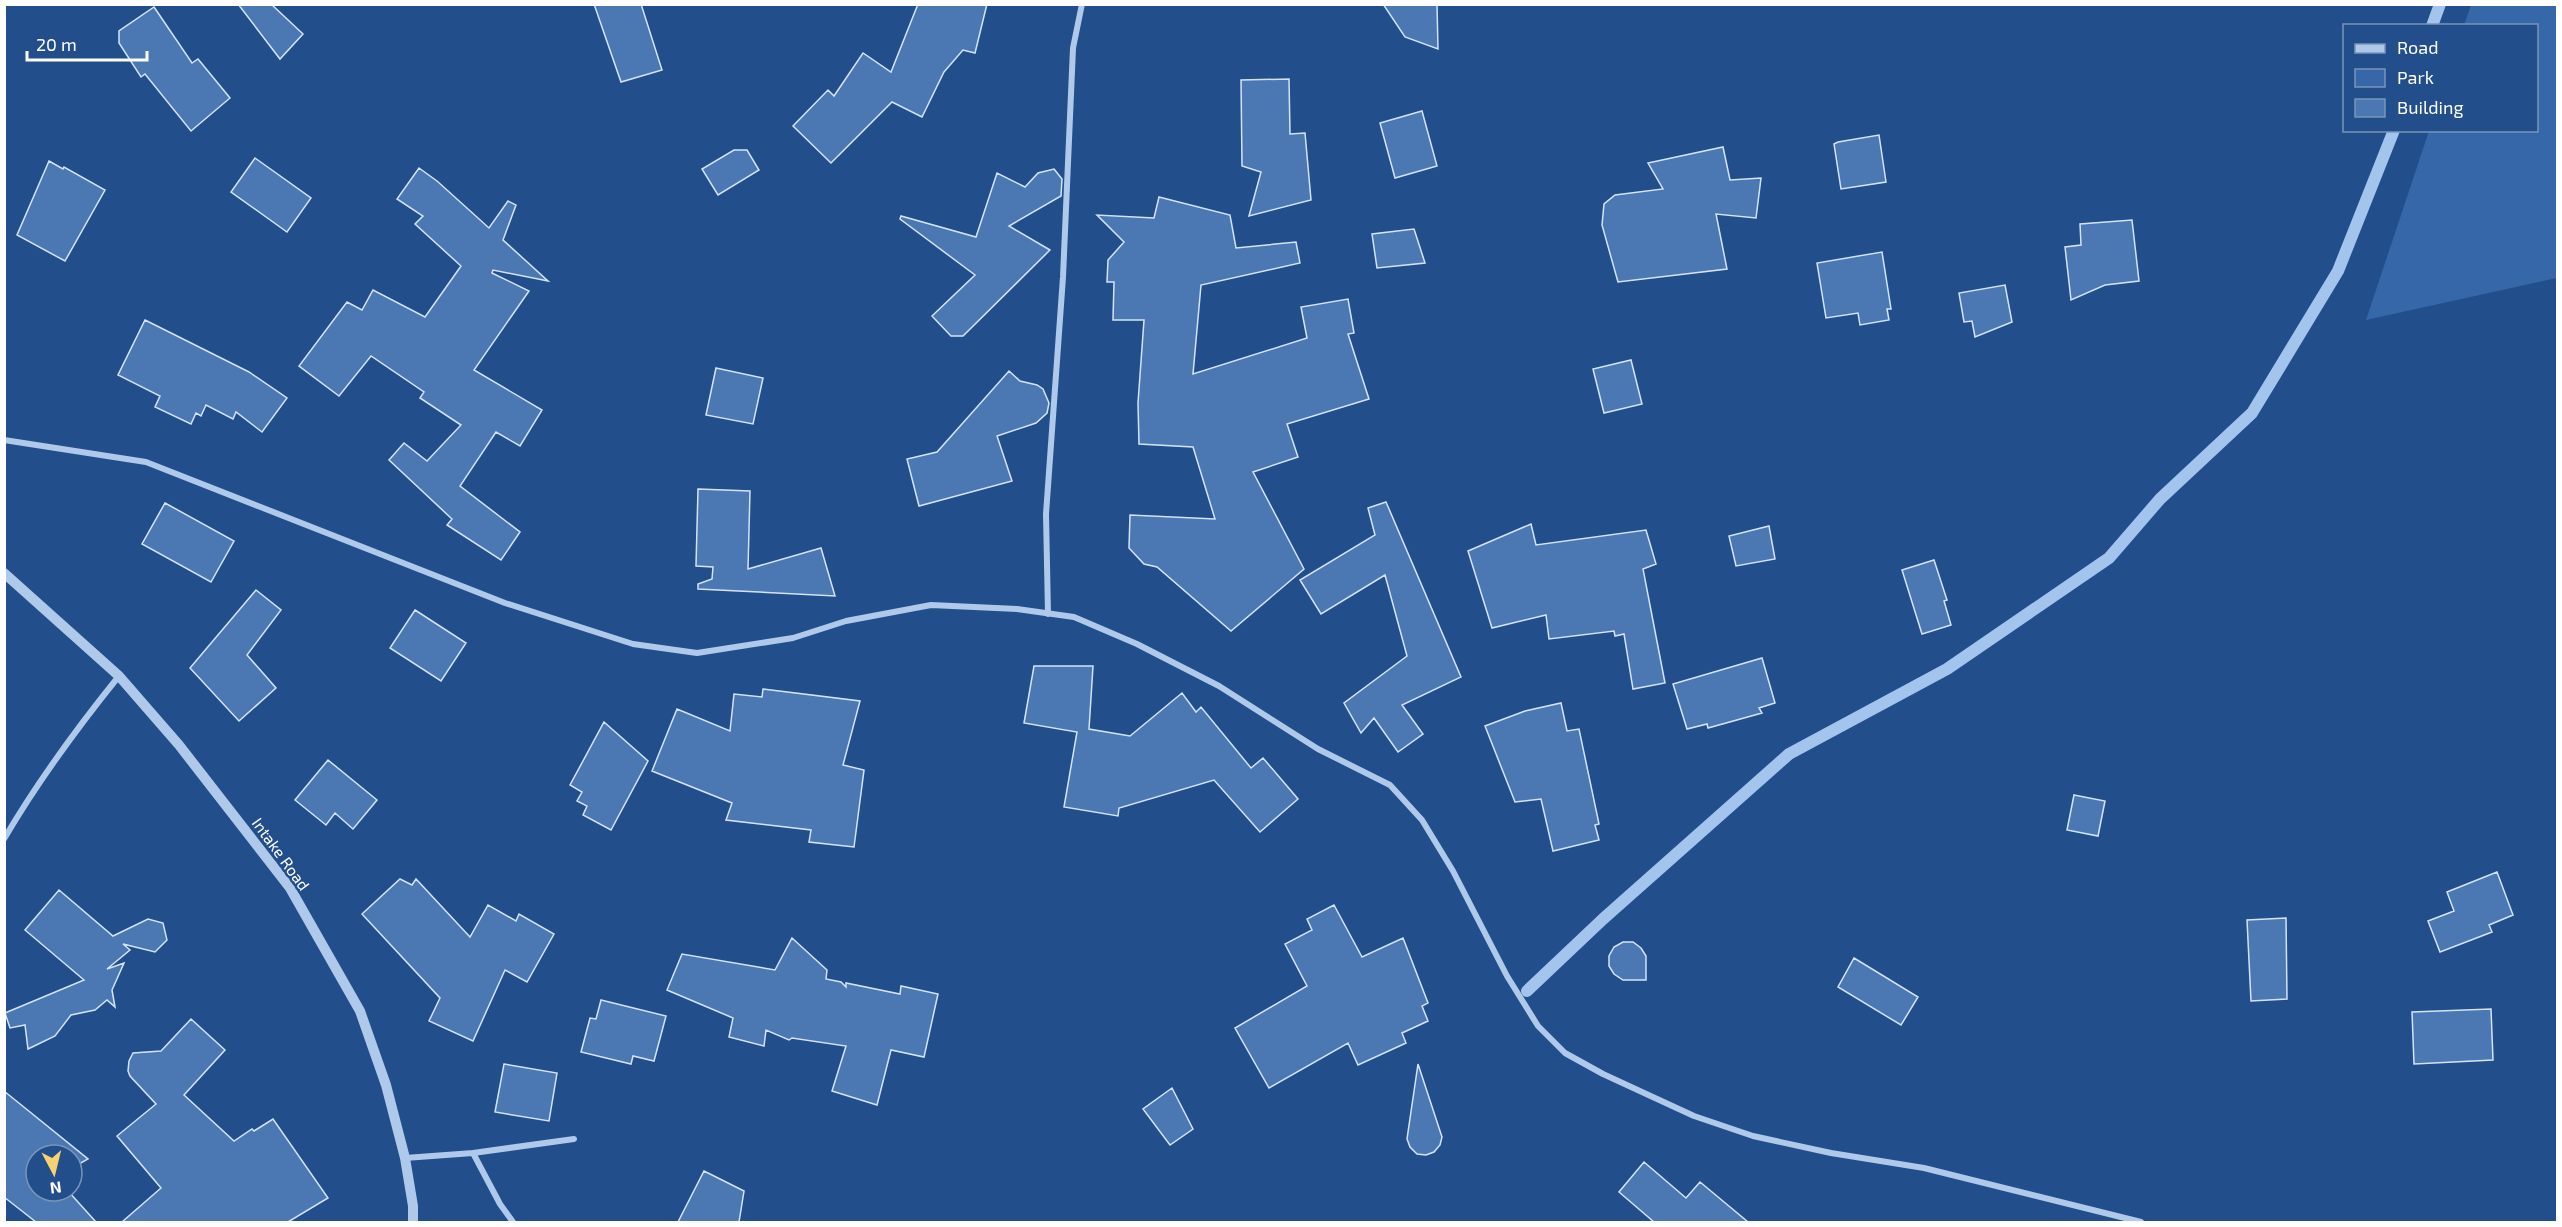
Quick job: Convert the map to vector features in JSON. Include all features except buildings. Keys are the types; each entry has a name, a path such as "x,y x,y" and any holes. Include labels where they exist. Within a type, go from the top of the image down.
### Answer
{"street":[{"path":"1048,614 1046,514 1063,277 1073,48 1082,4"},
{"path":"4,440 146,462 505,603 633,644 696,653 794,638 846,621 931,605 1017,609 1074,617 1137,644 1219,686 1318,750 1389,785 1422,820 1453,871 1506,976 1538,1026 1565,1053 1603,1074 1694,1116 1753,1136 1831,1153 1924,1168 2141,1222"},
{"name":"Intake Road","path":"4,573 119,676 179,745 290,888 360,1011 386,1085 405,1158 413,1206 413,1222"},
{"path":"4,839 30,795 68,739 119,676"},
{"path":"405,1158 473,1153 574,1139"},
{"path":"473,1153 500,1204 513,1222"}],"green space":[{"path":"2471,5 2557,5 2557,278 2366,320 2429,132 2538,132 2538,24 2464,24"}],"waterway":[{"path":"2433,24 2440,4"},
{"path":"1527,991 1603,919 1789,754 1947,669 2109,558 2160,499 2252,413 2338,271 2393,132"}]}
